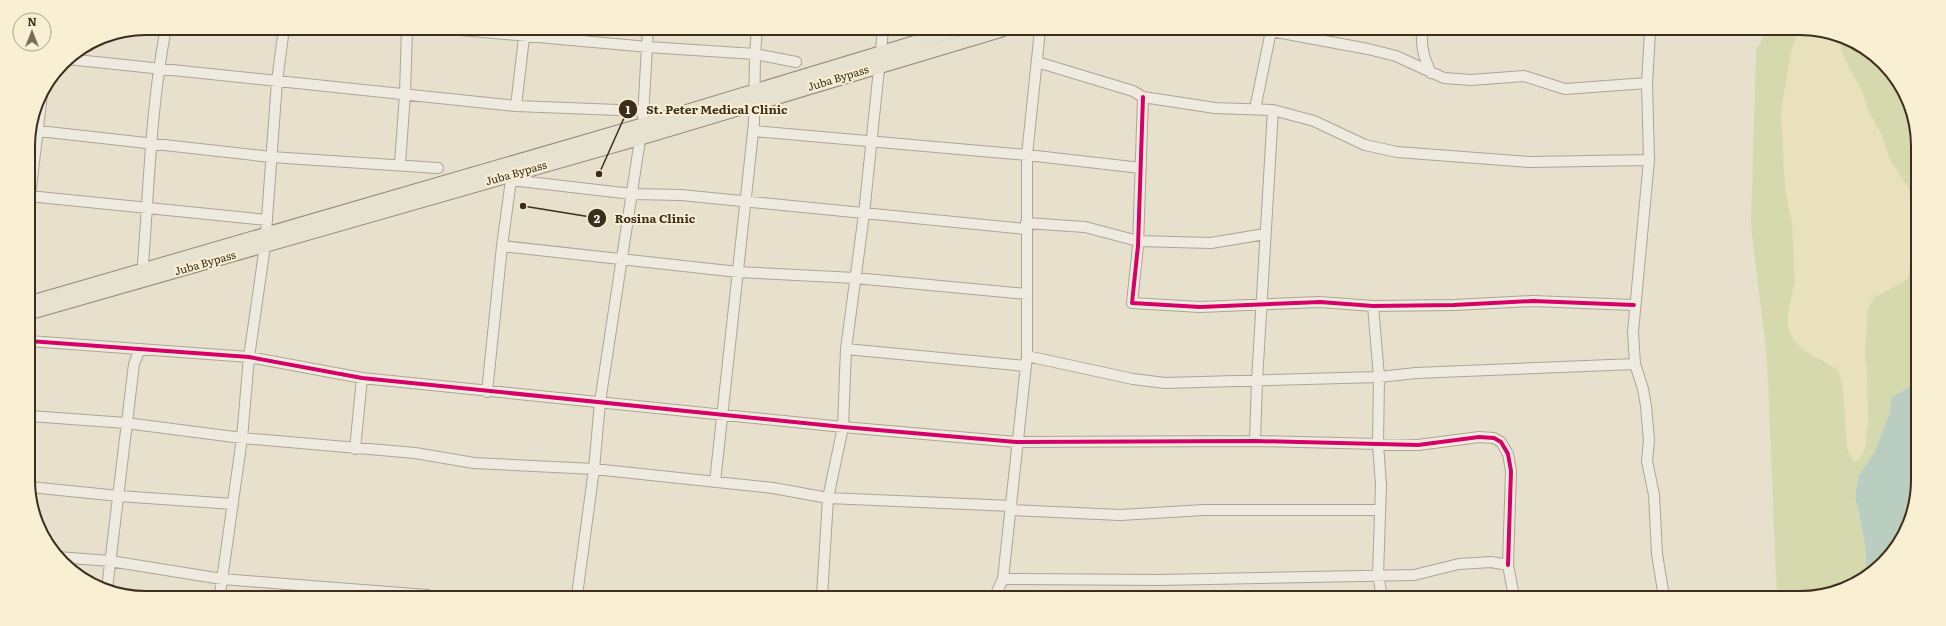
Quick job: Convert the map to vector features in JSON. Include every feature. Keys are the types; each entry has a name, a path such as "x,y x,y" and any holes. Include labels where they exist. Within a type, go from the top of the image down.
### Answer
{"main road":[{"name":"Juba Bypass","path":"265,240 510,177 755,91 881,51 938,35"},
{"name":"Juba Bypass","path":"35,311 142,276 265,240 641,131 755,104 985,35"},
{"name":"Juba Bypass","path":"35,302 142,276"}],"street":[{"path":"142,276 148,208 150,143 158,69 165,35"},
{"path":"220,591 242,438 249,357 265,240 277,81 283,35"},
{"path":"400,164 405,94 407,35"},
{"path":"516,106 525,35"},
{"path":"550,35 648,47 754,54 796,62"},
{"path":"578,591 594,469 600,402 644,111 648,35"},
{"path":"715,482 753,131 755,104 754,54 756,35"},
{"path":"822,591 828,498 843,427 846,349 864,214 883,35"},
{"path":"997,591 1003,579 1012,508 1016,442 1026,361 1027,155 1040,35"},
{"path":"1255,109 1270,35"},
{"path":"1293,35 1368,49 1396,56 1444,78 1471,80 1524,76 1565,89 1646,83"},
{"path":"1422,35 1421,47 1431,73"},
{"path":"1650,35 1646,83 1649,160 1634,305 1633,332 1635,364 1643,388 1646,406 1649,440 1647,461 1654,495 1657,554 1663,591"},
{"path":"77,60 516,106 644,111"},
{"path":"1037,62 1133,91 1143,97 1215,108 1273,110 1314,121 1365,145 1397,152 1529,162 1649,160"},
{"path":"1143,97 1138,241 1132,303 1200,307 1320,302 1373,306 1454,305 1533,301 1634,305"},
{"path":"1255,441 1257,381 1263,304 1265,234 1273,110"},
{"path":"36,130 271,157 400,164 438,168"},
{"path":"753,131 1027,155 1141,168"},
{"path":"487,392 510,177 632,194 681,195 864,214 1026,226 1085,227 1138,241 1211,243 1265,234"},
{"path":"35,199 148,208 267,220"},
{"path":"502,246 738,272 855,278 1027,294"},
{"path":"1373,306 1379,377 1378,444 1380,510 1378,575 1381,591"},
{"path":"35,341 249,357 362,378 487,392 843,427 1016,442 1255,441 1418,444 1479,437 1494,438 1501,442 1508,454 1511,471 1508,565 1513,591"},
{"path":"108,584 134,364 140,349"},
{"path":"846,349 1026,361 1165,384 1379,377 1416,373 1635,364"},
{"path":"355,449 362,378"},
{"path":"35,416 126,423 242,438 415,454 474,463 594,469 774,488 828,498 1120,515 1204,510 1380,510"},
{"path":"36,488 119,496 233,504"},
{"path":"68,558 110,561 222,579 334,591"},
{"path":"1003,579 1159,580 1414,575 1459,564 1492,562 1508,565"}],"shaded area":[{"path":"1796,35 1814,36 1839,42 1845,60 1862,91 1868,110 1882,135 1890,160 1905,181 1911,196 1910,264 1908,278 1875,297 1865,353 1868,421 1865,450 1860,459 1854,461 1847,449 1842,381 1835,368 1803,350 1793,339 1788,327 1788,313 1795,281 1792,223 1785,190 1781,111 1791,52"},
{"path":"1911,386 1910,494 1907,509 1900,529 1883,553 1866,569 1866,551 1855,496 1859,475 1874,453 1890,413 1891,398"}],"green space":[{"path":"1764,35 1796,35 1791,52 1781,111 1785,190 1792,223 1795,281 1788,313 1788,327 1793,339 1803,350 1835,368 1839,373 1843,389 1847,449 1854,461 1860,459 1865,450 1868,421 1865,353 1868,308 1875,297 1908,278 1910,264 1911,214 1911,386 1891,398 1890,413 1874,453 1859,475 1855,496 1866,551 1866,569 1849,580 1836,585 1807,591 1777,591 1767,359 1751,225 1756,50"},
{"path":"1839,42 1849,46 1873,63 1892,84 1900,97 1905,110 1910,132 1911,199 1909,189 1890,160 1882,135 1868,110 1862,91 1845,60"}],"cycle path":[{"path":"1143,97 1138,246 1132,303 1200,307 1320,302 1373,306 1454,305 1533,301 1634,305"},
{"path":"35,341 249,357 362,378 843,427 1016,442 1255,441 1418,445 1479,437 1494,438 1501,442 1508,454 1511,471 1508,565"}],"place":[{"name":"St. Peter Medical Clinic","path":"599,174"},
{"name":"Rosina Clinic","path":"523,206"}]}
